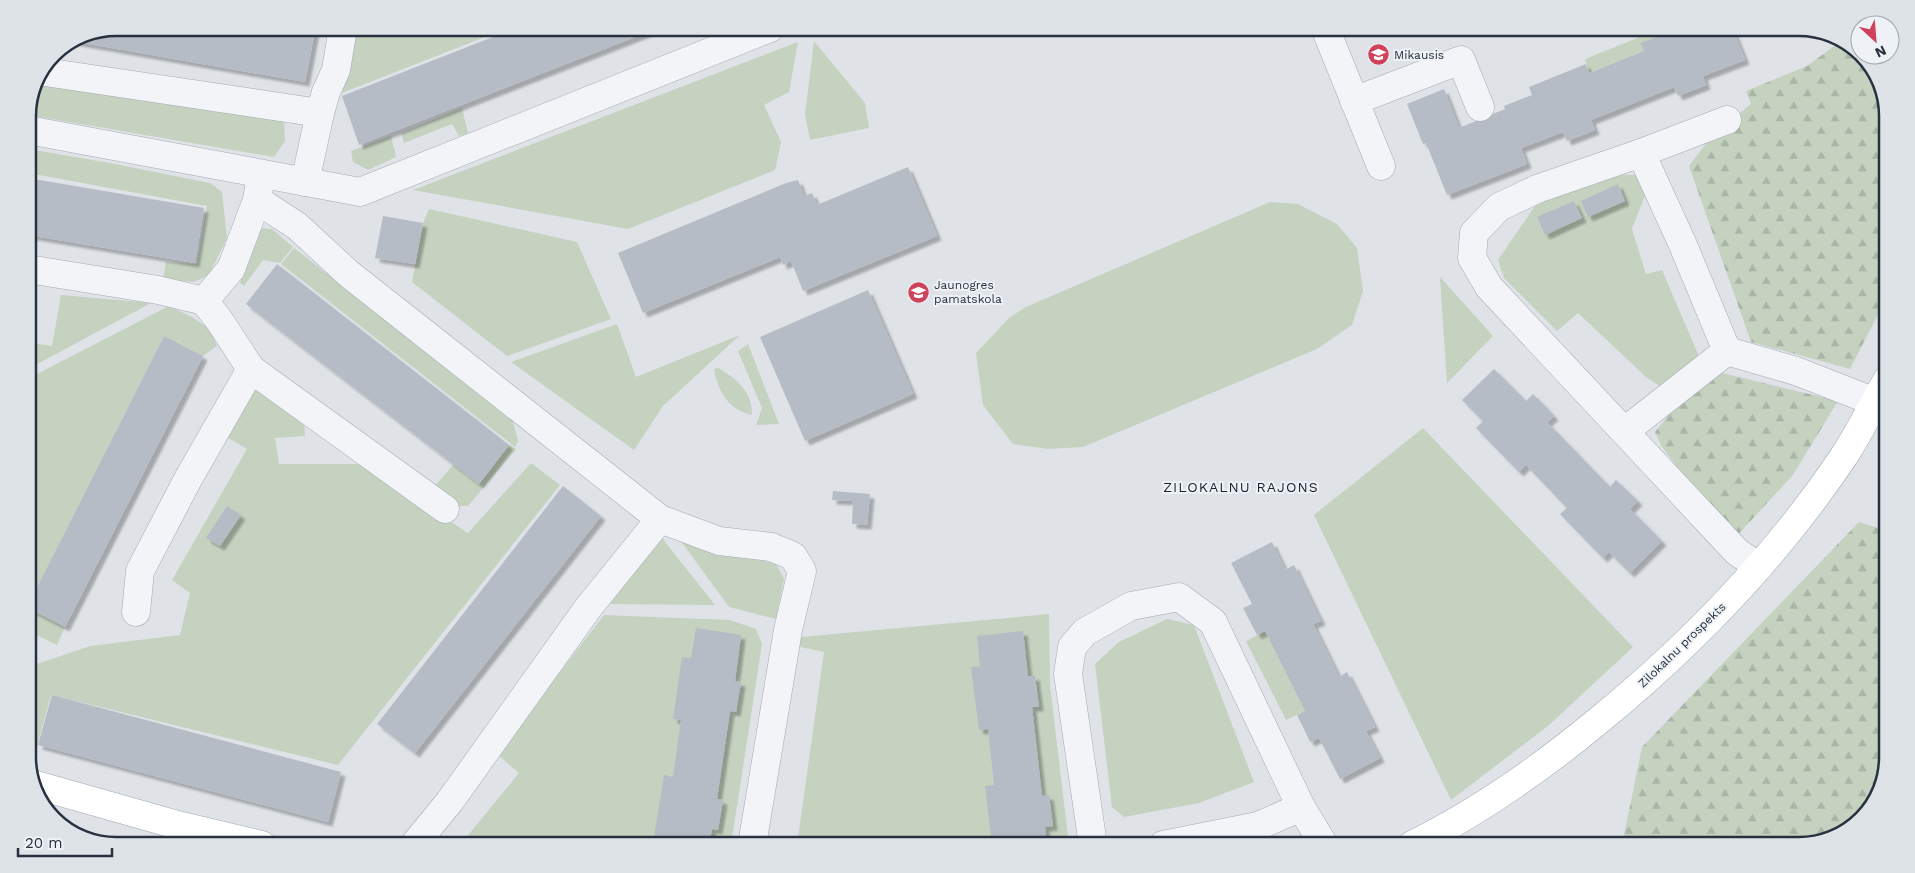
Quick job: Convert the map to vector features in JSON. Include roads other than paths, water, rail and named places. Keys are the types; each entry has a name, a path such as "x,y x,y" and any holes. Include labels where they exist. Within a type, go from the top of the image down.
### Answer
{"main road":[{"name":"Zilokalnu prospekts","path":"1430,837 1448,828 1509,789 1567,747 1642,685 1704,627 1759,567 1806,508 1842,458 1879,394"},
{"path":"42,787 226,837"}],"street":[{"path":"305,182 320,113 326,92 336,70 342,36"},
{"path":"36,132 360,192 750,36"},
{"path":"1328,36 1381,166"},
{"path":"1354,101 1461,60 1480,107"},
{"path":"50,73 320,113"},
{"path":"1727,120 1537,189 1499,207 1474,233 1472,258 1489,287 1737,552 1759,567"},
{"path":"1640,153 1683,245 1727,350 1796,372 1879,391"},
{"path":"204,301 231,270 257,200 262,174"},
{"path":"257,200 297,226 349,274 660,519 719,541 771,547 793,556 802,571 788,630 754,837"},
{"path":"36,270 158,290 204,301 219,320 251,369 445,509"},
{"path":"1625,431 1727,350"},
{"path":"136,612 140,571 188,479 251,369"},
{"path":"421,837 450,801 588,608 660,519"},
{"path":"1092,837 1068,674 1072,647 1085,632 1131,606 1179,597 1213,622 1301,807 1319,837"},
{"path":"1206,837 1258,826 1301,807"}],"place":[{"name":"Mikausis","path":"1378,55"},
{"name":"Jaunogres pamatskola","path":"918,292"}],"district":[{"name":"ZILOKALNU RAJONS","path":"1241,487"}]}
